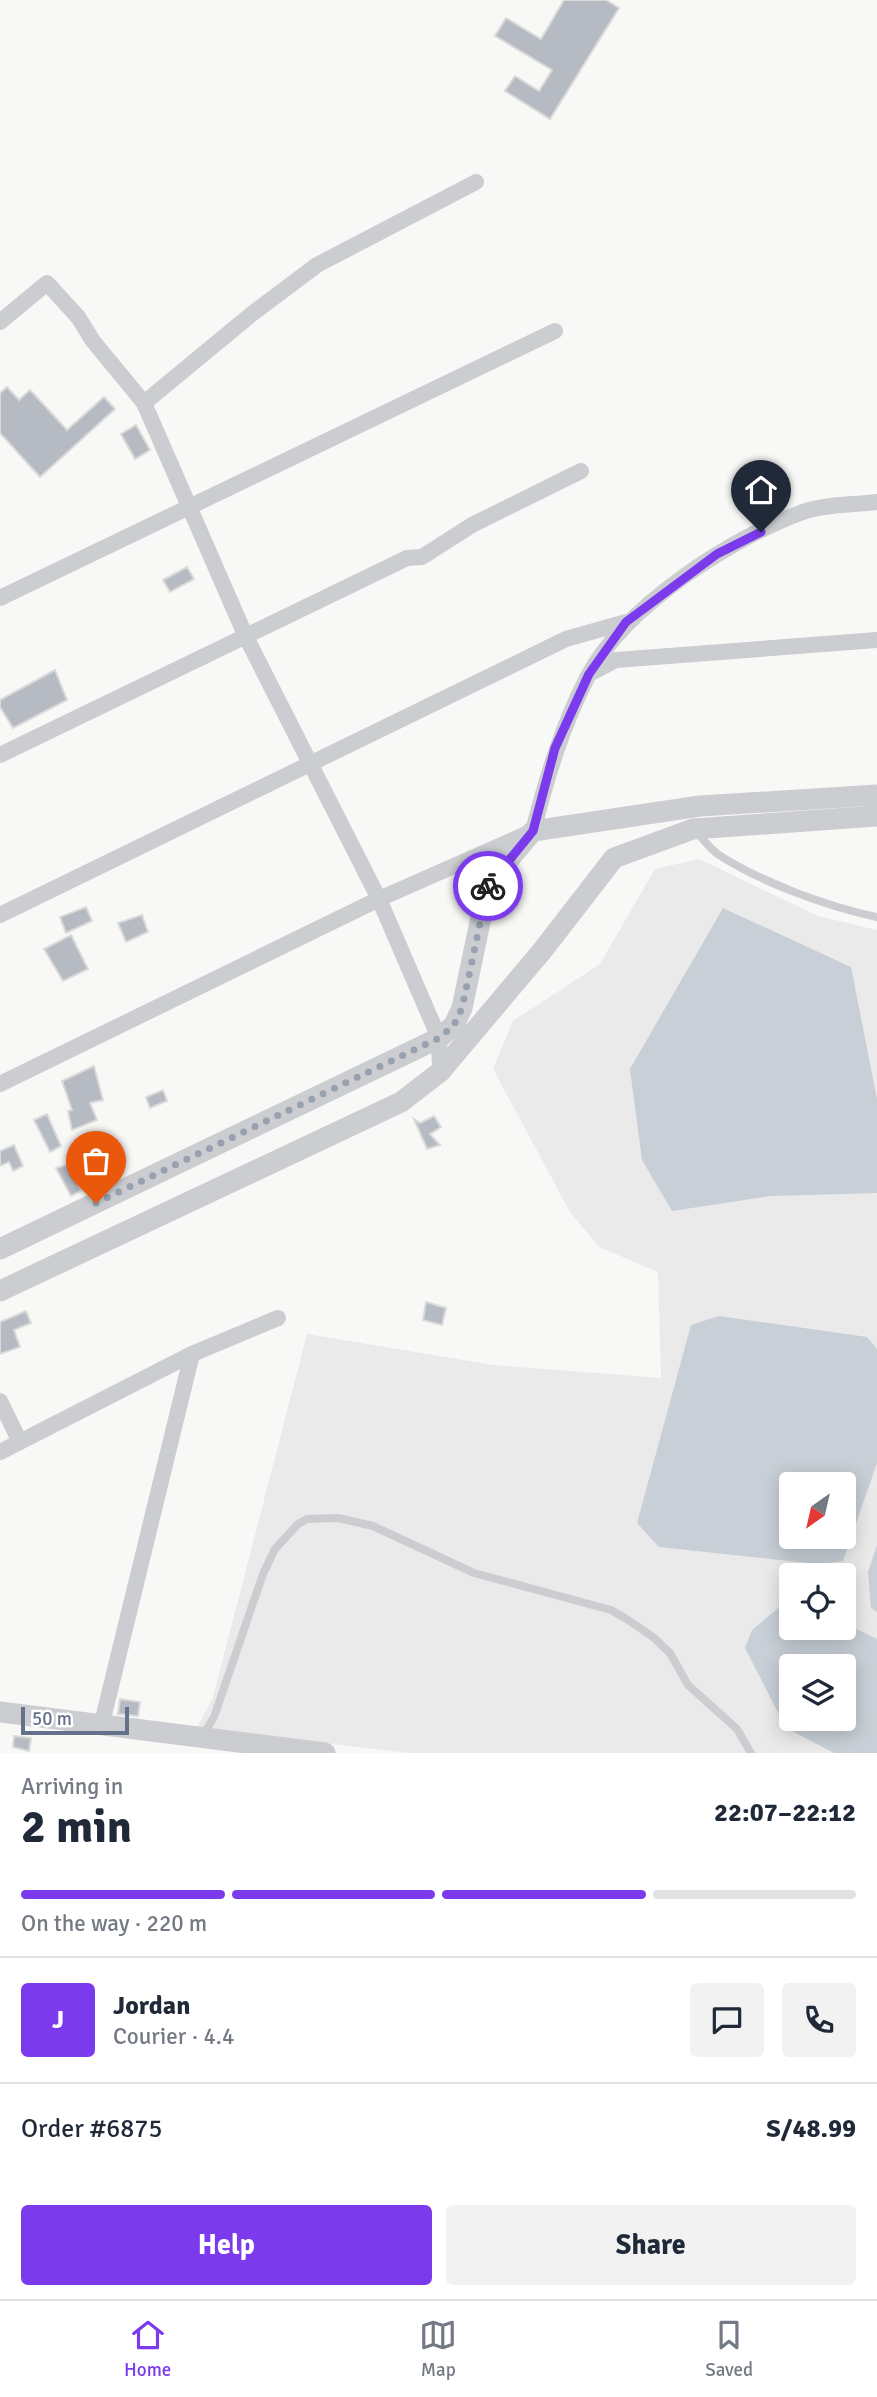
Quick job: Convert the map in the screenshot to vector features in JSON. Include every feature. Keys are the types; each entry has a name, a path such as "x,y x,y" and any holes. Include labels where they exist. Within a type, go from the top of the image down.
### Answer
{"street":[{"path":"144,403 253,313 317,265 476,182"},
{"path":"0,322 47,283 78,317 93,341 144,403 246,637 313,764 379,899 439,1038 440,1072"},
{"path":"0,598 190,509 555,331"},
{"path":"0,755 407,558 422,557 472,525 581,471"},
{"path":"0,1249 439,1038 454,1025 462,1008 488,884 533,831 555,748 589,674 626,622 717,554 805,511 877,502"},
{"path":"0,915 566,639 626,622"},
{"path":"589,674 617,660 877,640"},
{"path":"0,1084 379,899 533,831 700,806 877,795"},
{"path":"0,1291 401,1102 440,1072 542,951 614,858 693,829 877,816"},
{"path":"0,1452 192,1354 278,1318"},
{"path":"102,1723 192,1354"},
{"path":"0,1401 20,1442"},
{"path":"0,1712 326,1753"}],"lane":[{"path":"693,829 717,854 759,875 856,913 877,917"},
{"path":"202,1738 218,1707 263,1574 275,1549 298,1524 307,1519 329,1518 373,1525 474,1573 611,1611 625,1618 653,1637 670,1653 688,1685 737,1729 751,1753"}],"shaded area":[{"path":"699,859 818,916 877,930 877,1753 409,1753 197,1728 213,1697 307,1334 493,1365 661,1378 658,1272 599,1247 570,1212 493,1069 513,1021 600,964 655,869"},
{"path":"723,908 851,967 877,1099 877,1193 771,1196 672,1211 642,1160 630,1069"},
{"path":"719,1316 867,1337 877,1349 877,1463 856,1524 856,1472 779,1472 779,1549 847,1549 843,1561 809,1563 659,1547 637,1523 691,1325"},
{"path":"877,1545 877,1612 871,1608 868,1572"},
{"path":"779,1607 779,1640 856,1640 856,1629 877,1639 877,1753 834,1753 792,1731 856,1731 856,1654 779,1654 779,1714 745,1648 752,1630"}],"building":[{"path":"564,0 606,0 619,8 550,119 505,91 515,76 539,91 552,70 495,36 506,18 541,39"},
{"path":"7,387 19,400 30,390 67,430 104,397 115,409 40,477 0,433 0,393"},
{"path":"136,425 150,450 135,459 121,434"},
{"path":"187,567 194,579 170,592 163,580"},
{"path":"55,670 67,700 13,728 0,707 0,700"},
{"path":"86,907 92,921 66,933 60,917"},
{"path":"142,915 148,932 126,942 118,923"},
{"path":"71,935 88,969 63,981 44,949"},
{"path":"94,1066 103,1100 90,1103 97,1120 72,1130 68,1111 72,1110 62,1081"},
{"path":"163,1090 167,1101 150,1108 146,1097"},
{"path":"47,1114 61,1146 50,1152 34,1120"},
{"path":"434,1116 441,1127 430,1134 440,1145 427,1149 414,1119 420,1123"},
{"path":"14,1145 23,1166 13,1171 9,1162 0,1166 0,1151"},
{"path":"89,1156 90,1160 96,1157 104,1173 84,1180 79,1160"},
{"path":"69,1164 81,1191 71,1196 56,1168"},
{"path":"426,1302 446,1308 442,1325 423,1320"},
{"path":"26,1311 31,1323 14,1330 20,1347 0,1354 0,1322"},
{"path":"120,1699 140,1702 138,1716 118,1714"},
{"path":"14,1736 31,1738 29,1751 13,1747"}],"way so far":[{"path":"96,1203 439,1038 454,1025 462,1008 488,886"}],"route":[{"path":"488,886 533,831 555,748 589,674 626,622 717,554 761,532"}]}
